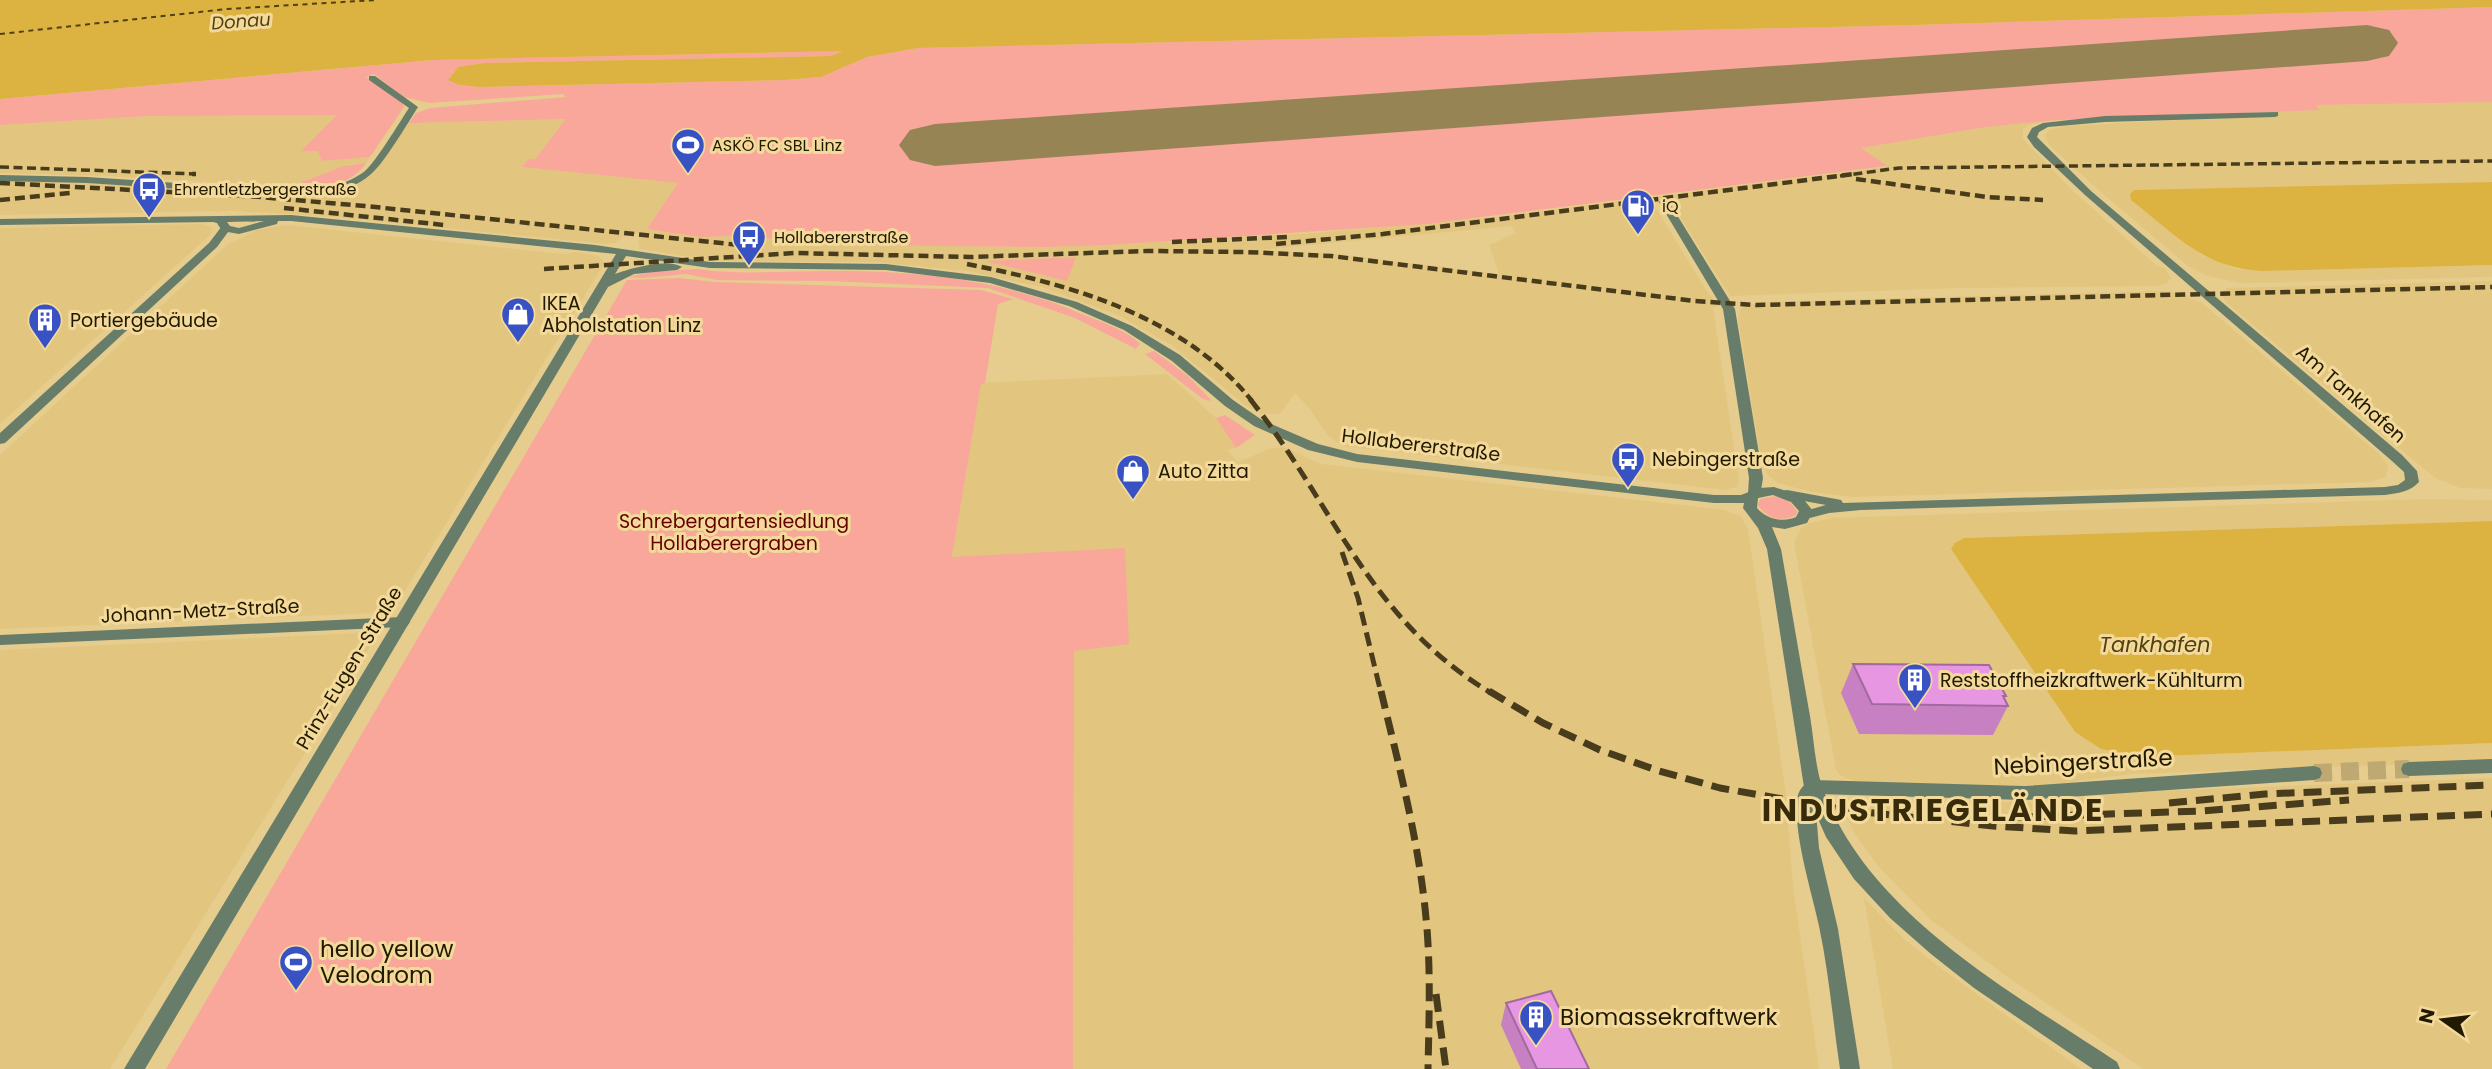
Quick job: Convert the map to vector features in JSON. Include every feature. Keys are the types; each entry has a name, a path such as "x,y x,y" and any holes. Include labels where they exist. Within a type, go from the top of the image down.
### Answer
{"street":[{"path":"0,178 87,180 297,194 340,188 369,172 414,107 372,78"},
{"name":"Am Tankhafen","path":"1789,525 1802,520 1806,515 1829,509 1861,506 2385,491 2402,488 2413,482 2410,471 2397,458 2088,193 2037,145 2032,137 2040,127 2077,121 2275,114"},
{"path":"1664,202 1729,309 1756,478 1754,505 1774,549 1814,787 1820,808 1861,873 1913,927 1964,968 2110,1069"},
{"path":"209,218 221,221 233,231 250,223"},
{"path":"0,222 209,218 250,223 291,218 623,252"},
{"path":"213,245 250,223"},
{"path":"0,440 213,245 226,227"},
{"name":"Hollabererstraße","path":"623,252 710,265 886,267 991,280 1073,304 1128,328 1176,358 1247,416 1288,437 1324,450 1379,461 1754,505"},
{"name":"Prinz-Eugen-Straße","path":"134,1069 623,252"},
{"name":"Prinz-Eugen-Straße","path":"601,288 615,277 634,270 710,265"},
{"path":"1756,478 1762,485 1800,502 1806,515"},
{"path":"1754,505 1782,493"},
{"name":"Am Tankhafen","path":"1782,493 1861,506"},
{"path":"1754,505 1774,523 1789,525 1774,549"},
{"name":"Johann-Metz-Straße","path":"0,640 401,622"},
{"path":"2409,769 2492,766"},
{"name":"Nebingerstraße","path":"1814,787 2025,793 2314,773"},
{"path":"1814,787 1809,790 1806,800 1810,848 1829,929 1850,1069"}],"shaded area":[{"path":"2492,102 2492,182 2135,190 2202,255 2236,269 2263,271 2492,265 2492,277 2241,283 2207,276 2188,266 2102,193 2049,145 2045,136 2049,130 2065,126 2277,115 2271,111 2319,110 2313,105"},
{"path":"338,115 302,150 318,151 322,161 370,157 366,163 351,164 289,187 109,176 0,173 0,125 149,116"},
{"path":"567,119 535,159 529,159 523,167 679,183 647,229 700,237 741,236 852,245 1044,247 1315,233 1495,217 1886,167 1860,148 1986,127 2057,120 2028,125 2023,129 2023,139 2073,191 2157,266 2165,268 2171,278 2166,284 2155,286 1961,288 1730,296 1670,201 1653,203 1706,290 1720,307 1713,307 1739,481 1737,487 1725,490 1343,446 1328,436 1295,393 1280,414 1261,414 1245,405 1173,346 1120,316 1042,287 968,271 876,262 716,261 640,249 638,242 642,234 627,233 615,243 606,244 313,215 231,211 0,215 0,181 90,183 293,197 322,194 354,186 372,174 409,123","holes":["1511,226 1516,233 1489,245 1499,274 1337,254 1257,250","1075,257 1067,281 989,261"]},
{"path":"203,224 211,227 212,233 0,424 0,228"},
{"path":"286,225 563,254 575,252 598,256 605,262 400,599 387,610 373,613 0,629 0,455 227,245 257,230"},
{"path":"2492,281 2492,489 2460,488 2435,478 2227,303 2221,294 2227,288"},
{"path":"2163,291 2181,294 2202,303 2379,454 2388,466 2386,477 2370,482 1852,497 1812,492 1777,483 1762,465 1738,319 1740,310 1745,306 1763,302"},
{"path":"1167,374 1216,418 1236,448 1227,450 1238,462 1269,449 1284,447 1321,464 1725,510 1741,517 1748,529 1786,795 1793,886 1819,1069 1073,1069 1074,651 952,557 981,383"},
{"path":"2427,499 2492,500 2492,521 1964,538 1951,549 2075,732 2101,749 2139,757 2492,743 2492,761 2132,774 2041,786 1855,782 1836,770 1794,543 1801,528 1810,523 1832,518"},
{"path":"359,633 374,637 373,642 110,1069 0,1069 0,650"},
{"path":"2492,778 2492,1069 2143,1069 2006,976 1931,920 1877,865 1854,832 1840,805 1844,799 2042,803 2133,792"},
{"path":"1864,898 1903,938 1939,967 2081,1069 1893,1069"}],"green space":[{"path":"2492,7 2492,102 2315,105 2320,110 2057,120 1986,127 1861,148 1887,166 1426,224 1107,245 852,245 741,236 700,237 647,229 678,183 522,167 529,159 535,159 566,119 409,123 416,113 430,108 566,97 563,94 430,103 404,97 374,74 366,77 402,101 404,107 370,157 322,161 318,151 301,151 337,115 149,116 0,125 0,99 433,60 843,51 831,56 484,63 458,67 449,78 460,85 479,87 785,80 821,77 867,57 918,48 1914,25"},
{"path":"366,163 359,172 341,183 310,188 289,187 344,166"},
{"path":"1076,257 1067,281 985,261"},
{"path":"697,269 750,272 871,271 965,280 1055,303 1114,327 1140,344 1136,349 1075,318 988,288 828,281 717,280 686,274 628,277 652,272"},
{"name":"Schrebergartensiedlung Hollaberergraben","path":"679,278 714,282 981,290 1013,299 998,304 985,383 981,384 952,557 1125,548 1129,644 1074,651 1073,1069 166,1069 627,280"},
{"path":"1154,351 1188,376 1212,401 1203,399 1145,354"},
{"path":"1225,415 1255,435 1236,448 1216,418"},
{"path":"1777,496 1788,500 1797,511 1796,515 1785,519 1775,518 1765,513 1758,505 1760,499"}],"water":[{"name":"Donau","path":"0,0 2492,0 2492,7 1914,25 918,48 867,57 821,77 785,80 479,87 460,85 448,80 458,67 484,63 831,56 843,51 433,60 0,99"},
{"path":"2492,182 2492,265 2263,271 2242,269 2207,257 2191,247 2131,200 2130,194 2134,190"},
{"name":"Tankhafen","path":"2492,521 2492,743 2139,757 2101,749 2075,732 1951,549 1964,538"}],"building":[{"path":"1853,664 1989,665 2006,696 2003,696 2008,706 1872,704"},
{"path":"1551,991 1589,1069 1537,1069 1506,1003"}],"ferry route":[{"path":"0,34 227,9 376,0"}],"runway":[{"path":"935,145 2367,43"}],"tunnel":[{"path":"2314,773 2409,769"}],"railway":[{"path":"1840,176 1899,168 2492,161"},
{"path":"0,167 196,174 192,174"},
{"path":"1276,244 1383,234 1854,174"},
{"path":"1856,179 1987,197 2043,200"},
{"path":"0,183 245,196"},
{"path":"0,200 70,193"},
{"path":"236,195 749,246"},
{"path":"284,208 444,225"},
{"path":"1172,242 1288,237"},
{"path":"544,269 795,253 970,257 1147,251 1245,252 1331,256 1695,301 1756,305 2492,287"},
{"path":"967,264 1045,282 1122,308 1193,347 1224,372 1252,401"},
{"path":"1250,399 1383,595 1413,631 1449,663 1491,693"},
{"path":"1342,552 1358,598 1381,693"},
{"path":"1381,691 1408,804 1423,890 1429,956 1428,1069"},
{"path":"1489,691 1543,723 1600,750 1659,771 1720,788 1846,810 1993,826 2075,831 2492,814"},
{"path":"2169,803 2265,794 2492,785"},
{"path":"1989,818 2200,811 2349,800"},
{"path":"1436,994 1446,1069"}],"place":[{"name":"ASKÖ FC SBL Linz","path":"688,175"},
{"name":"Ehrentletzbergerstraße","path":"149,219"},
{"name":"iQ","path":"1638,236"},
{"name":"Hollabererstraße","path":"749,267"},
{"name":"IKEA Abholstation Linz","path":"518,344"},
{"name":"Portiergebäude","path":"45,350"},
{"name":"Nebingerstraße","path":"1628,489"},
{"name":"Auto Zitta","path":"1133,501"},
{"name":"Reststoffheizkraftwerk-Kühlturm","path":"1915,710"},
{"name":"hello yellow Velodrom","path":"296,992"},
{"name":"Biomassekraftwerk","path":"1536,1047"}],"district":[{"name":"INDUSTRIEGELÄNDE","path":"1933,809"}]}
